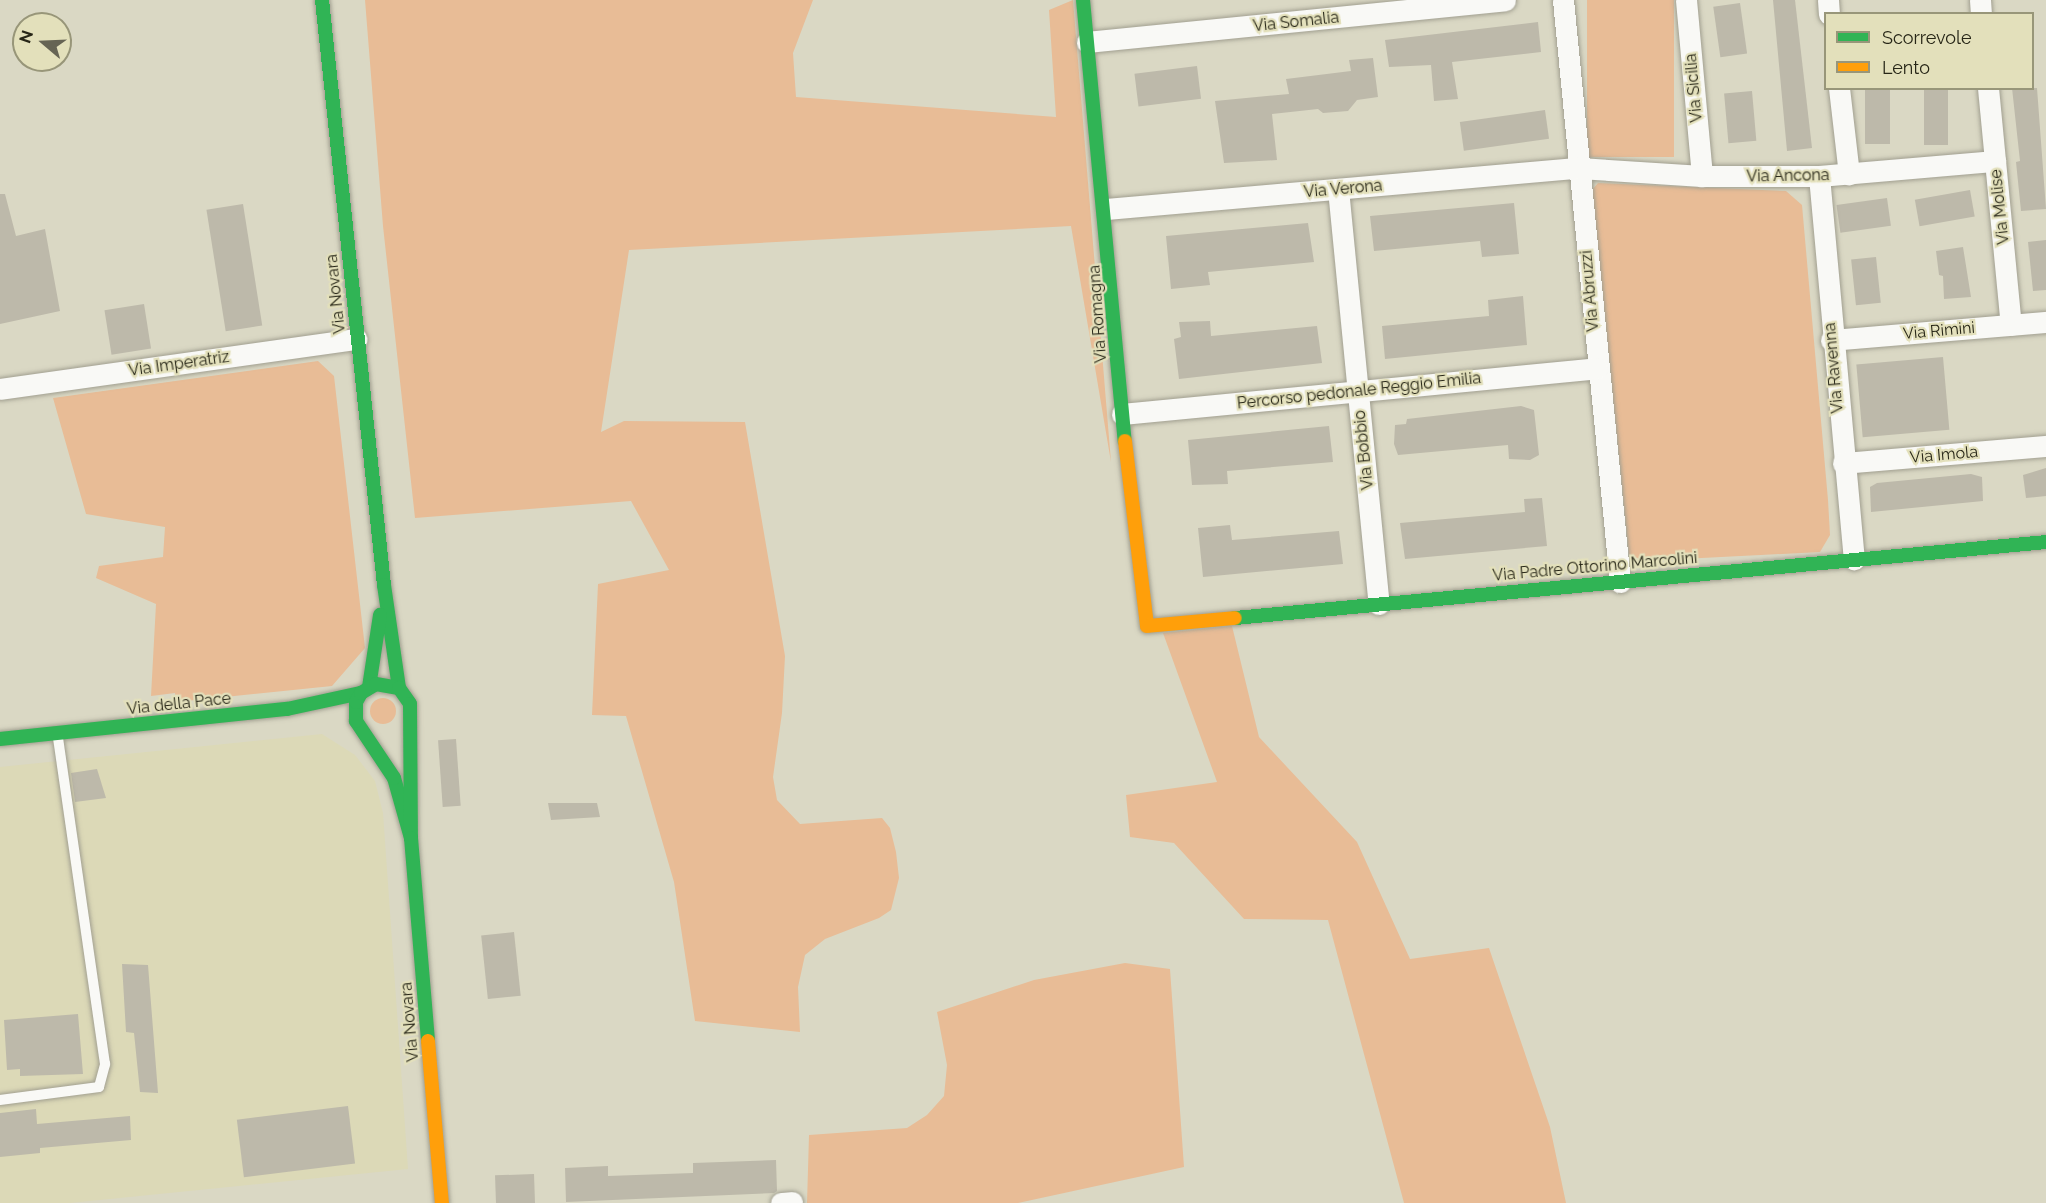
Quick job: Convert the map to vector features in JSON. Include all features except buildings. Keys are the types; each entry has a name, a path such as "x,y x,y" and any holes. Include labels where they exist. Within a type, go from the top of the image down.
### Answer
{"street":[{"name":"Via Novara","path":"322,0 384,585 399,688 410,704 411,838 442,1203"},
{"name":"Via Romagna","path":"1083,0 1106,209 1122,414 1147,626"},
{"name":"Via Somalia","path":"1088,42 1505,0"},
{"name":"Via Abruzzi","path":"1563,0 1597,368 1620,582"},
{"name":"Via Sicilia","path":"1686,0 1702,176"},
{"path":"1839,90 1849,174"},
{"name":"Via Molise","path":"1988,90 2011,325"},
{"name":"Via Ancona","path":"1580,168 1702,176 1819,176 1995,160"},
{"name":"Via Verona","path":"1106,209 1580,168"},
{"name":"Via Ravenna","path":"1819,176 1831,340 1854,559"},
{"name":"Via Bobbio","path":"1338,189 1379,604"},
{"name":"Via Rimini","path":"1831,340 2046,322"},
{"name":"Via Imperatriz","path":"0,389 357,339"},
{"name":"Percorso pedonale Reggio Emilia","path":"1122,414 1597,368"},
{"name":"Via Imola","path":"1843,463 2046,446"},
{"name":"Via Padre Ottorino Marcolini","path":"1147,626 2046,542"},
{"name":"Via Novara","path":"384,585 365,690 355,711 364,733 394,778 411,838"},
{"path":"365,690 384,683 399,688"},
{"name":"Via della Pace","path":"0,739 287,709 365,690"},
{"path":"287,709 322,719"},
{"path":"341,724 364,733 391,738 409,723"},
{"path":"780,1203 792,1202"}],"lane":[{"path":"0,1100 99,1087 105,1064 58,733"}],"shaded area":[{"path":"365,0 813,0 793,53 796,97 1056,117 1049,10 1073,0 1111,462 1071,226 629,250 601,432 624,421 745,422 785,656 782,713 773,777 777,800 800,824 882,818 890,828 896,852 899,878 891,910 879,918 825,939 805,955 798,987 800,1032 695,1021 674,882 626,716 592,715 598,584 669,570 631,501 415,518 383,226"},
{"path":"1587,0 1674,0 1674,157 1587,157"},
{"path":"1598,183 1786,191 1802,205 1830,535 1820,552 1643,561 1629,554 1592,190"},
{"path":"318,361 334,376 365,648 332,686 176,702 175,693 151,696 156,604 96,578 99,566 163,557 165,527 86,514 53,398"},
{"path":"1232,626 1259,737 1357,842 1410,959 1489,948 1550,1127 1566,1203 1404,1203 1328,920 1244,919 1174,843 1130,837 1126,795 1217,782 1163,633"},
{"path":"383,698 392,702 396,711 392,720 383,724 374,720 370,711 374,702"},
{"path":"322,734 355,755 375,781 383,813 408,1169 70,1203 0,1203 0,767"},
{"path":"1125,963 1170,969 1184,1167 1018,1203 807,1203 809,1135 907,1128 927,1115 944,1096 947,1065 937,1012 1034,980"}],"traffic: fast":[{"path":"322,0 384,585 399,688"},
{"path":"1083,0 1125,441"},
{"path":"1235,618 2046,542"},
{"path":"369,687 380,615"},
{"path":"411,838 394,778 356,721 356,702 361,693 376,684 399,688 410,704 411,838 428,1041"},
{"path":"0,739 287,709 361,693"}],"traffic: slow":[{"path":"1125,441 1147,626 1235,618"},
{"path":"428,1041 442,1203"}]}
